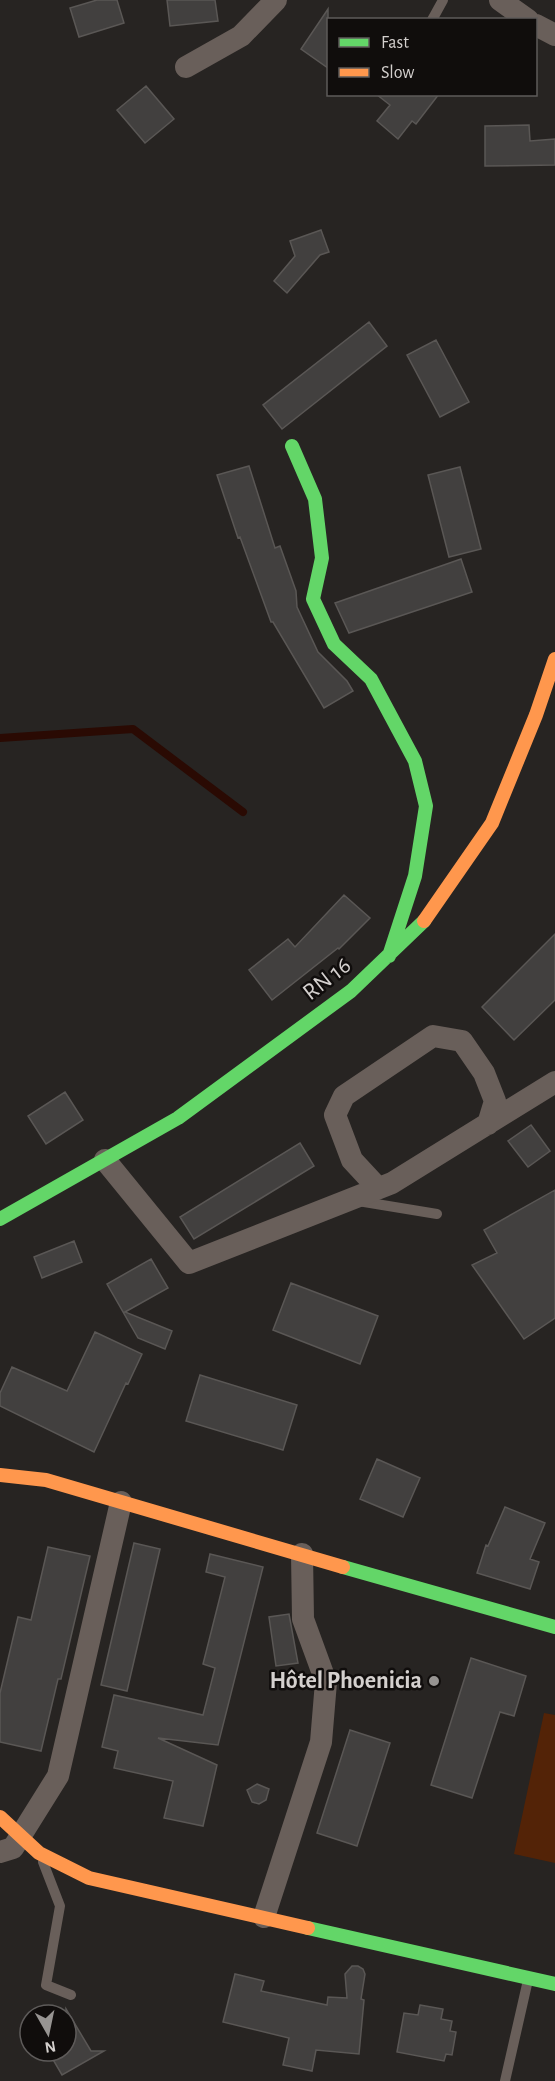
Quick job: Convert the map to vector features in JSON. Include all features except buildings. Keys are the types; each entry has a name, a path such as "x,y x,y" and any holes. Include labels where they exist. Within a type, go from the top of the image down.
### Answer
{"street":[{"path":"186,67 241,36 276,0"},
{"path":"500,0 525,18"},
{"path":"537,26 555,35"},
{"path":"292,446 315,499 322,558 313,599 334,644 372,679 415,761 426,806 416,876 389,956"},
{"name":"RN 16","path":"0,1219 178,1118 351,991 389,956 427,917 492,823 536,715 555,659"},
{"path":"378,1188 352,1160 335,1115 344,1096 433,1035 462,1041 484,1073 495,1101 488,1124"},
{"path":"105,1160 189,1263 392,1184 555,1082"},
{"path":"0,1475 46,1480 555,1627"},
{"path":"0,1852 13,1848 58,1776 121,1502"},
{"path":"264,1917 321,1742 326,1682 303,1619 302,1554"},
{"path":"0,1817 39,1853 89,1878 555,1984"}],"lane":[{"path":"433,18 443,0"},
{"path":"349,1199 437,1214"},
{"path":"39,1853 60,1906 46,1985 71,1995"},
{"path":"505,2081 529,1977"}],"shaded area":[{"path":"544,1713 555,1715 555,1863 514,1854"}],"waterway":[{"path":"0,738 133,729 243,812"}],"traffic: fast":[{"path":"292,446 315,499 322,558 313,599 334,644 371,679 415,761 426,806 415,876 389,956"},
{"path":"0,1219 178,1118 351,991 424,921"},
{"path":"343,1567 555,1627"},
{"path":"308,1928 555,1984"}],"traffic: slow":[{"path":"424,921 492,823 536,715 555,659"},
{"path":"0,1475 46,1480 343,1567"},
{"path":"0,1817 39,1853 89,1878 308,1928"}],"place":[{"name":"Hôtel Phoenicia","path":"434,1681"}]}
